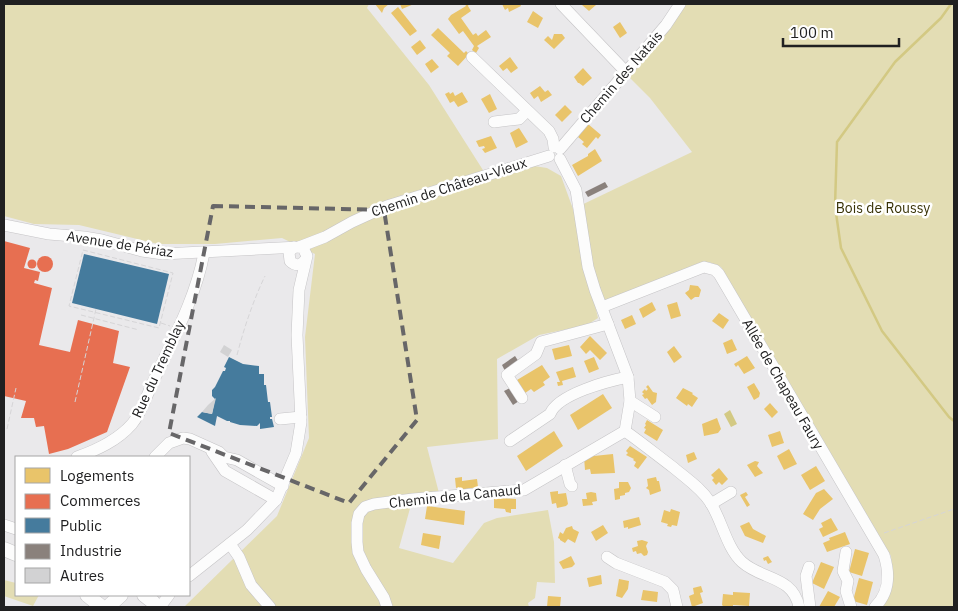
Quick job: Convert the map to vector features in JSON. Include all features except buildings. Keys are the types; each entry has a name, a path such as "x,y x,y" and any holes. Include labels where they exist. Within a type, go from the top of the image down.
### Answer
{"main road":[{"path":"88,596 102,607"},
{"path":"146,596 156,607"}],"street":[{"path":"561,4 626,72"},
{"name":"Chemin des Natais","path":"556,153 666,25 680,4"},
{"path":"472,56 551,133 557,137 568,138"},
{"path":"494,122 519,119 527,111"},
{"path":"551,133 556,153 576,190 588,267 628,377 630,401 625,432 694,484 711,504 738,558 745,564 790,588 796,597 799,607"},
{"name":"Chemin de Château-Vieux","path":"301,253 352,222 387,206 556,153"},
{"name":"Avenue de Périaz","path":"4,225 49,234 102,240 142,251 163,254 267,249 301,253"},
{"name":"Avenue de Périaz","path":"267,249 290,261"},
{"path":"299,290 289,252 301,253"},
{"name":"Rue du Tremblay","path":"95,454 127,429 138,416 200,274 204,253"},
{"path":"290,261 299,265 301,253"},
{"path":"190,575 247,530 279,493 296,453 301,417 297,358 301,253"},
{"name":"Allée de Chapeau Faury","path":"602,307 704,267 715,270 719,274 884,555 888,567 886,590 875,607"},
{"path":"522,398 506,375 536,354 544,340 608,324"},
{"path":"510,441 550,414 552,409 578,391 628,377"},
{"path":"630,401 655,417"},
{"path":"280,419 301,417"},
{"name":"Chemin de la Canaud","path":"387,607 384,598 358,552 357,523 359,514 365,507 413,499 524,490 625,432"},
{"path":"156,456 169,443 183,438 190,438 224,456 237,460 279,493"},
{"path":"209,448 225,471 279,493"},
{"path":"565,465 572,486"},
{"path":"711,504 732,492"},
{"path":"230,544 239,557 251,586 270,607"},
{"path":"846,552 843,571 848,581 846,590 851,607"},
{"path":"607,557 616,564 665,582 673,590 677,607"},
{"path":"809,567 806,576 810,607"},
{"path":"160,607 168,596"}],"path":[{"path":"83,250 116,258 173,272 159,328 69,306 83,250"},
{"path":"116,258 118,253"},
{"path":"141,265 142,260"},
{"path":"237,354 256,295 265,276"},
{"path":"75,402 96,309"},
{"path":"81,315 139,330"},
{"path":"7,429 16,388"},
{"path":"873,537 954,509"}],"highlighted area":[{"path":"213,206 384,210 417,420 349,503 169,433"}],"green space":[{"name":"Bois de Roussy","path":"4,4 369,4 367,8 429,85 488,178 534,166 547,168 561,176 573,209 692,152 650,98 627,75 684,4 954,4 954,607 883,607 892,583 891,556 721,267 709,262 699,263 595,305 598,318 587,325 539,335 497,359 498,439 427,447 439,493 414,494 399,548 453,563 484,523 497,518 548,510 554,542 555,583 537,582 535,598 528,603 529,607 184,607 277,516 309,438 305,337 315,254 282,238 215,244 158,244 79,225 34,224 4,216"},
{"path":"4,580 15,583 15,596 38,596 33,606 4,596"}],"shaded area":[{"path":"730,410 737,424 731,427 724,414"}],"waterway":[{"path":"951,4 941,18 895,62 837,142 835,206 841,248 882,331 954,421"}]}
